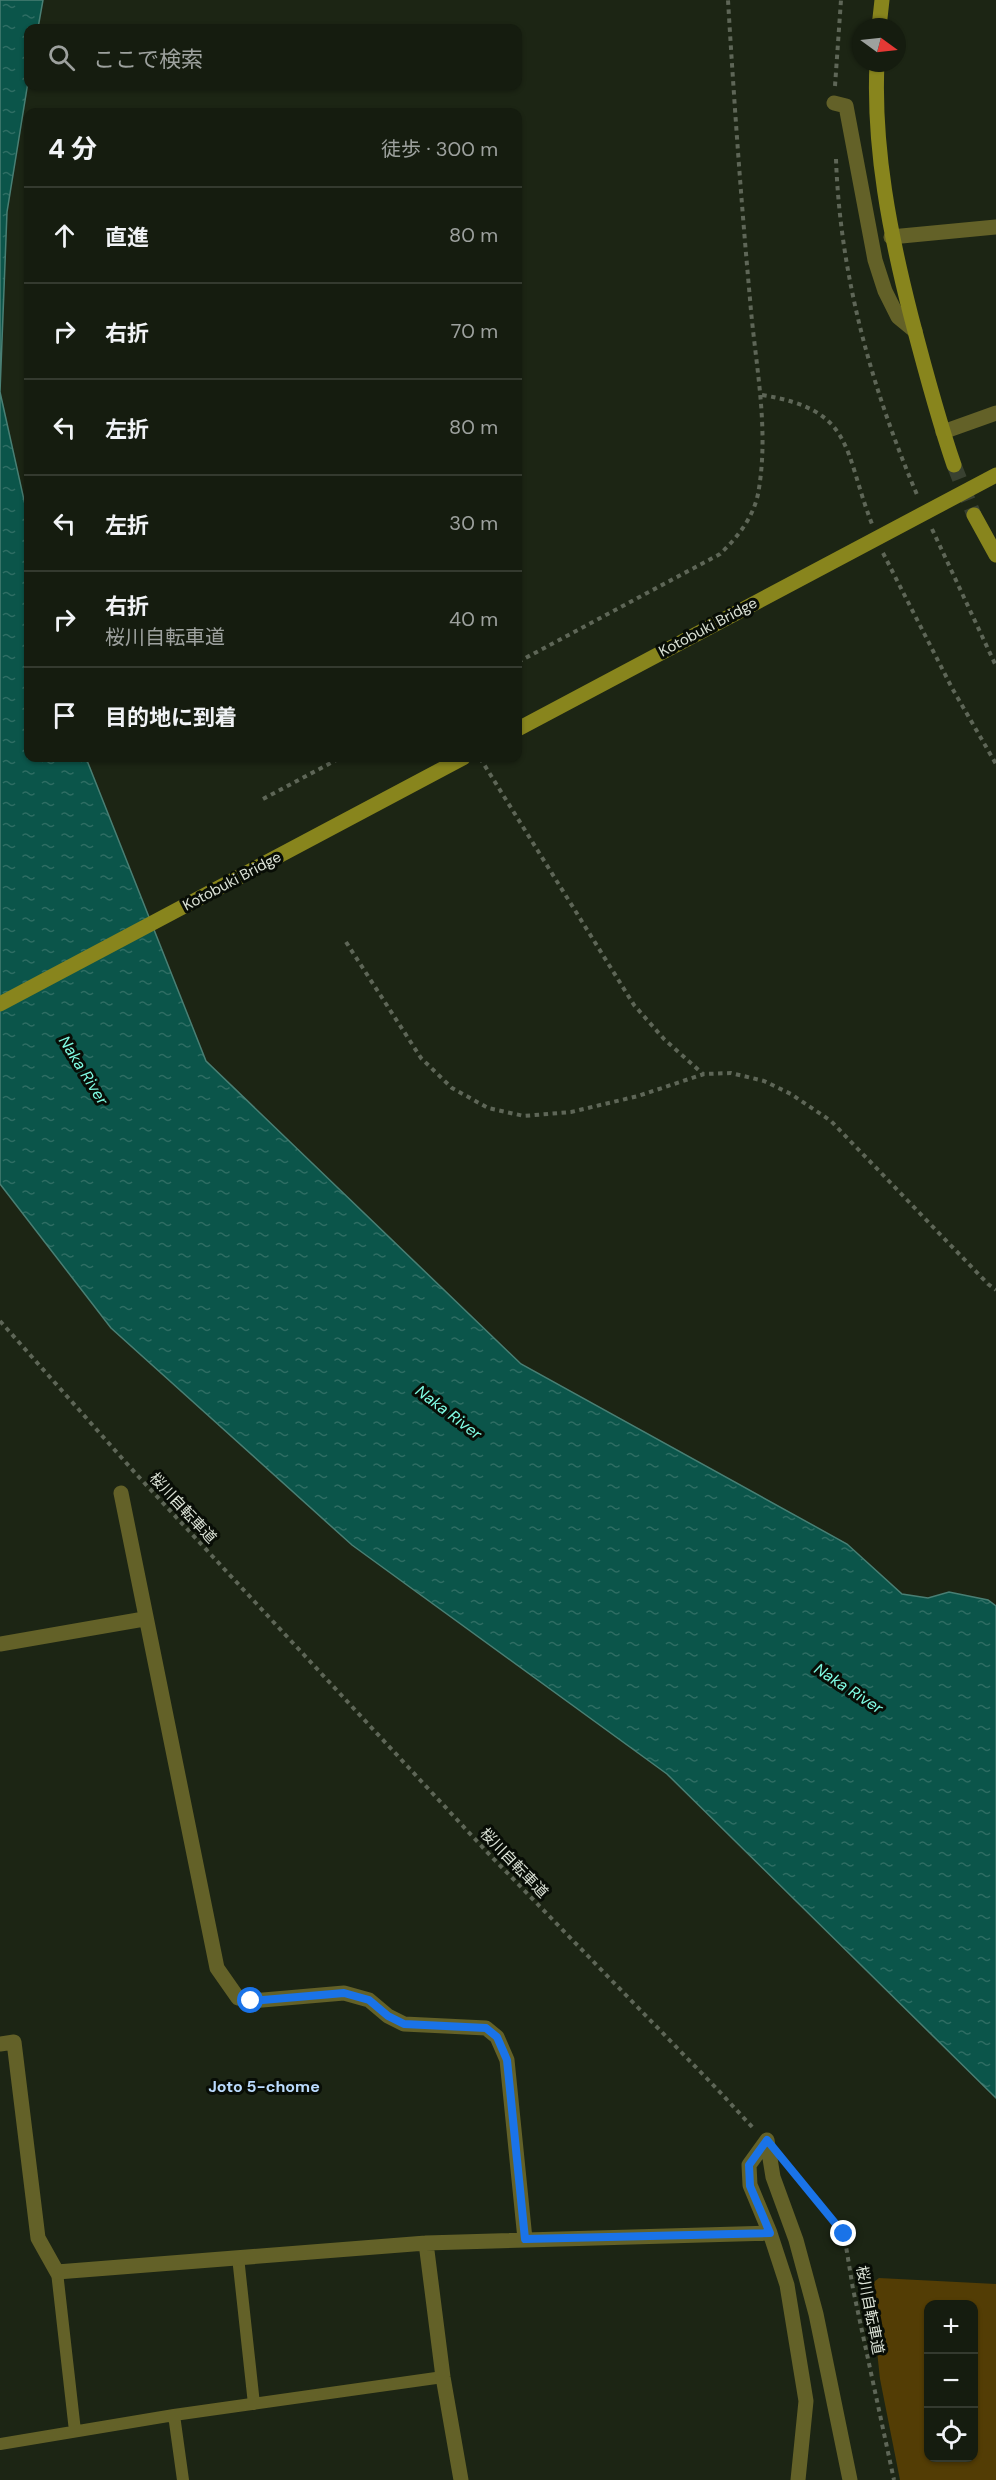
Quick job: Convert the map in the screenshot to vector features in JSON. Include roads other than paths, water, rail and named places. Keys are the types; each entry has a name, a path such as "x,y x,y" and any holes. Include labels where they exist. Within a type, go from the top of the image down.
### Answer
{"main road":[{"path":"880,18 882,0"},
{"path":"877,72 882,162 891,237 942,432 954,465"},
{"name":"Kotobuki Bridge","path":"522,727 996,475"},
{"path":"974,515 994,546"},
{"name":"Kotobuki Bridge","path":"0,1004 455,762"}],"street":[{"path":"834,103 846,106 873,249 885,291 898,317 915,330"},
{"path":"891,237 996,227"},
{"path":"942,432 996,413"},
{"path":"121,1493 144,1619 217,1968 238,1998 251,2001 344,1993 369,2000 388,2016 404,2024 486,2028 497,2037 507,2060 525,2239"},
{"path":"0,1644 144,1619"},
{"path":"0,2044 14,2042 38,2238 57,2272 426,2243 770,2233"},
{"path":"798,2480 806,2401 787,2285 770,2233 750,2186 749,2165 767,2140 773,2177 796,2240 816,2314 850,2480"},
{"path":"426,2243 461,2480"}],"lane":[{"path":"238,2258 254,2404"},
{"path":"57,2272 75,2431"},
{"path":"0,2444 174,2415 444,2377"},
{"path":"174,2415 183,2480"}],"water":[{"path":"0,0 43,0 39,24 24,24 24,90 27,90 7,212 0,392"},
{"name":"Naka River","path":"0,392 24,500 24,762 88,762 206,1061 521,1364 847,1544 902,1594 928,1598 949,1592 988,1600 996,1606 996,2098 667,1774 352,1545 111,1328 0,1184"}],"tunnel":[{"path":"954,465 974,515"}],"district":[{"name":"Joto 5-chome","path":"264,2086"}]}
